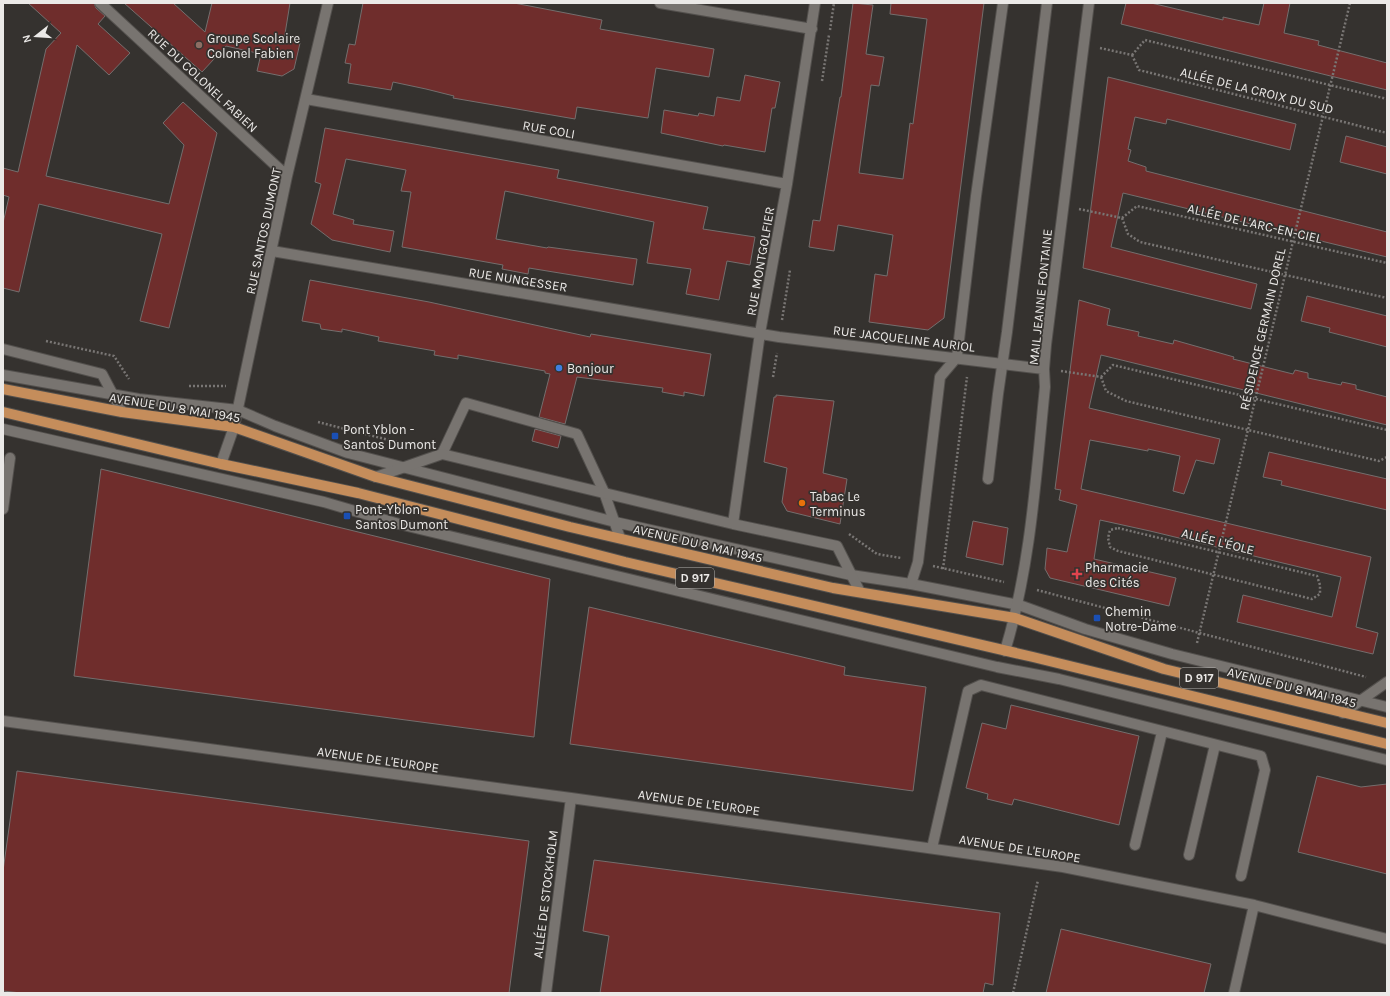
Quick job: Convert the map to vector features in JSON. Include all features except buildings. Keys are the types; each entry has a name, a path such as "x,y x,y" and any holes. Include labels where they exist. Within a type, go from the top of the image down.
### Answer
{"main road":[{"name":"AVENUE DU 8 MAI 1945","path":"3,389 122,412 234,427 376,477 620,538 833,588 1015,618 1164,669 1387,723"},
{"name":"D 917","path":"3,412 221,464 358,493 625,562 1005,651 1387,744"}],"street":[{"name":"RUE DU COLONEL FABIEN","path":"100,3 287,176"},
{"name":"RUE SANTOS DUMONT","path":"221,464 234,427 238,410 287,176 328,3"},
{"path":"660,3 812,29"},
{"name":"RUE MONTGOLFIER","path":"733,524 760,333 787,184 815,3"},
{"path":"911,584 918,562 940,377 958,357 976,196 1003,3"},
{"path":"988,479 1047,3"},
{"name":"MAIL JEANNE FONTAINE","path":"1005,651 1018,605 1030,532 1045,387 1044,369 1089,3"},
{"name":"RUE COLI","path":"306,99 787,184"},
{"name":"RUE NUNGESSER","path":"272,251 760,333"},
{"name":"RUE JACQUELINE AURIOL","path":"760,333 779,337 958,357 1044,369"},
{"name":"AVENUE DU 8 MAI 1945","path":"3,349 102,374 113,394"},
{"path":"3,375 113,394 238,410 275,426 348,453 614,522 851,575 911,584 1018,605 1085,629 1193,659 1387,707"},
{"path":"113,394 122,412"},
{"path":"442,454 466,403 577,434 604,492 620,538"},
{"path":"3,429 324,502 407,526 997,667 1059,679 1387,760"},
{"path":"376,477 442,454 733,524 836,546 860,592"},
{"path":"3,509 10,458"},
{"path":"1343,713 1386,682"},
{"path":"932,848 968,691 981,685 1261,756 1266,770 1241,876"},
{"name":"AVENUE DE L'EUROPE","path":"3,721 1042,864 1254,905 1387,938"},
{"path":"1135,845 1162,732"},
{"path":"1189,855 1214,745"},
{"name":"ALLÉE DE STOCKHOLM","path":"546,993 571,798"},
{"path":"1234,993 1254,905"}],"path":[{"name":"RÉSIDENCE GERMAIN DOREL","path":"1193,659 1350,3"},
{"name":"ALLÉE DE LA CROIX DU SUD","path":"1387,99 1331,84 1145,40 1132,55 1139,70 1387,133"},
{"path":"1084,45 1132,55"},
{"name":"ALLÉE DE L'ARC-EN-CIEL","path":"1122,218 1138,206 1387,263"},
{"path":"1063,207 1122,218 1128,234 1140,242 1387,298"},
{"path":"1101,377 1113,366 1256,398 1387,430"},
{"path":"1044,369 1101,377"},
{"path":"1101,377 1106,391 1126,401 1380,461 1387,457"},
{"name":"ALLÉE L'ÉOLE","path":"1118,528 1219,551 1317,576 1320,585 1320,594 1312,599 1213,576 1118,551 1110,547 1108,538 1110,530 1118,528"},
{"path":"877,554 1021,586 1386,682"},
{"path":"1013,993 1042,864"}],"place":[{"name":"Groupe Scolaire Colonel Fabien","path":"199,45"},
{"name":"Bonjour","path":"559,368"},
{"name":"Pont Yblon - Santos Dumont","path":"335,436"},
{"name":"Tabac Le Terminus","path":"802,503"},
{"name":"Pont-Yblon - Santos Dumont","path":"347,516"},
{"name":"Pharmacie des Cités","path":"1077,574"},
{"name":"Chemin Notre-Dame","path":"1097,618"}]}
